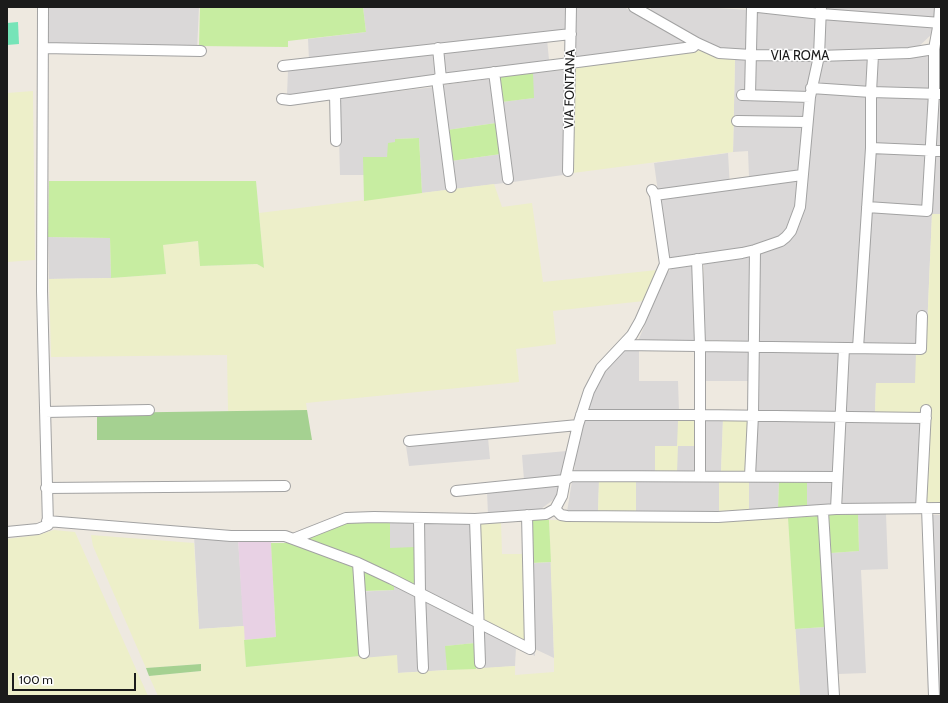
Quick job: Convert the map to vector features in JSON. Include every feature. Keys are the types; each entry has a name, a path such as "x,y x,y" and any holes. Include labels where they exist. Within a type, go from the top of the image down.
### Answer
{"street":[{"path":"42,7 42,291 47,523"},
{"name":"VIA FONTANA","path":"568,171 571,7"},
{"name":"VIA ROMA","path":"634,7 645,10 697,43 719,53 819,56 873,55 938,51"},
{"path":"752,7 751,55 746,95 811,92 938,93"},
{"path":"758,7 821,10 940,22"},
{"path":"867,207 927,211 936,151 940,7"},
{"path":"665,264 755,250 781,241 791,231 800,207 811,92 819,56 821,10"},
{"path":"283,66 571,34"},
{"path":"282,99 290,100 439,79 570,63 692,46 697,43"},
{"path":"43,48 201,51"},
{"path":"438,48 439,79 451,187"},
{"path":"858,348 872,148 871,92 873,55"},
{"path":"494,72 508,179"},
{"path":"335,94 336,141"},
{"path":"737,121 808,122"},
{"path":"872,148 936,151"},
{"path":"293,539 346,518 374,517 475,519 546,514 555,509 562,496 579,420 589,391 601,368 632,335 640,321 665,264 653,193 802,175"},
{"path":"750,476 755,250"},
{"path":"698,259 700,345 700,475"},
{"path":"623,345 921,349 922,316"},
{"path":"836,510 844,348"},
{"path":"45,412 149,410"},
{"path":"409,441 579,420 700,415 841,416 926,414 924,508 934,696"},
{"path":"456,490 565,480 571,476 700,475 837,477"},
{"path":"46,488 284,486"},
{"path":"555,509 561,515 567,516 718,517 836,510 941,508"},
{"path":"823,511 834,696"},
{"path":"7,532 38,529 47,523 231,536 285,536 358,563 530,649 527,515"},
{"path":"419,519 423,668"},
{"path":"475,519 480,663"},
{"path":"358,563 364,653"}],"shaded area":[{"path":"43,7 199,7 197,51 43,48"},
{"path":"363,7 568,7 568,30 309,60 308,39 366,32"},
{"path":"574,7 624,7 686,43 573,57"},
{"path":"651,7 701,7 749,10 747,52 715,48 650,13"},
{"path":"824,7 938,7 932,34 916,49 823,54"},
{"path":"754,11 817,15 817,54 754,52"},
{"path":"547,39 549,60 445,74 442,51"},
{"path":"433,53 434,64 436,64 436,75 287,95 288,70"},
{"path":"926,56 941,60 941,214 932,214 926,353 916,353 916,383 876,383 875,413 929,415 926,503 842,506 845,422 756,411 758,255 775,249 791,239 797,229 811,118 822,61"},
{"path":"735,58 814,60 799,171 749,177 748,151 733,152"},
{"path":"564,70 563,175 513,182 502,102 533,98 533,73"},
{"path":"490,79 496,123 447,130 442,85"},
{"path":"434,87 447,190 422,193 419,138 395,139 395,142 387,157 364,157 364,175 340,175 338,98"},
{"path":"728,153 730,188 797,179 795,208 786,232 774,239 749,248 667,258 654,163"},
{"path":"501,154 504,183 456,189 451,161"},
{"path":"48,237 110,238 111,278 49,279"},
{"path":"751,257 751,341 704,340 704,263"},
{"path":"697,265 697,340 638,341 666,274 673,267"},
{"path":"705,350 749,350 748,381 704,381"},
{"path":"623,351 639,351 639,381 678,381 679,411 587,411 589,400 608,367"},
{"path":"723,419 721,472 704,472 702,420"},
{"path":"756,420 835,421 833,474 754,473"},
{"path":"584,421 678,421 678,446 697,446 697,473 677,473 677,446 655,446 655,473 574,473 577,445"},
{"path":"488,438 490,459 409,466 406,446"},
{"path":"567,451 562,476 524,480 522,455"},
{"path":"719,480 719,511 636,512 636,481"},
{"path":"833,480 832,506 807,507 807,481"},
{"path":"572,481 599,481 598,512 567,512"},
{"path":"749,481 779,482 778,509 749,510"},
{"path":"560,487 558,493 553,500 541,509 488,515 487,491"},
{"path":"858,514 886,514 888,569 861,570 866,673 838,674 831,553 859,551"},
{"path":"932,515 941,515 941,696 938,696"},
{"path":"390,518 475,520 482,620 524,564 551,562 554,658 535,649 535,656 516,647 515,666 476,669 475,643 446,646 447,670 398,673 362,658 360,656 356,592 394,590 394,575 390,548"},
{"path":"194,534 238,538 244,626 199,629"},
{"path":"238,538 271,538 276,637 244,640"},
{"path":"825,627 829,696 800,696 795,629"}],"green space":[{"path":"200,7 363,7 366,32 288,41 288,47 199,46"},
{"path":"18,22 19,44 7,45 7,23"},
{"path":"704,50 735,58 733,152 573,173 574,66"},
{"path":"533,73 534,98 502,102 498,77"},
{"path":"33,91 35,260 7,262 7,93"},
{"path":"496,123 501,154 451,161 447,130"},
{"path":"419,138 422,193 364,201 363,157 387,157 388,143 395,142 395,139"},
{"path":"49,181 256,181 264,268 257,264 200,266 198,241 163,245 166,274 111,278 110,238 48,237"},
{"path":"494,184 502,207 532,203 543,282 657,270 644,301 553,311 556,344 516,349 519,382 306,403 307,410 228,411 227,355 51,357 49,279 111,278 166,274 162,245 198,241 200,266 257,264 264,268 259,213"},
{"path":"932,214 941,214 941,503 926,503 929,415 875,413 876,383 915,383 916,353 926,353"},
{"path":"307,410 312,440 97,440 97,413"},
{"path":"723,419 749,419 746,472 721,472"},
{"path":"678,421 696,421 697,446 678,446 677,473 655,473 655,446 677,446"},
{"path":"719,480 749,481 749,510 719,511"},
{"path":"599,481 636,481 636,512 598,512"},
{"path":"807,481 807,507 778,509 779,482"},
{"path":"858,514 859,551 831,553 829,515"},
{"path":"819,516 825,627 795,629 788,518"},
{"path":"788,518 800,696 158,696 149,676 201,671 201,664 146,668 93,546 91,535 194,543 199,629 244,626 246,667 360,656 362,658 397,655 398,673 515,666 515,675 554,672 549,520 713,522"},
{"path":"530,520 549,520 551,562 532,563"},
{"path":"390,521 390,548 415,547 416,582 413,584 309,540 309,537 342,524 351,522"},
{"path":"501,521 502,554 523,554 525,638 523,640 482,620 479,522"},
{"path":"54,530 75,532 148,696 7,696 7,539 38,535"},
{"path":"271,543 290,543 355,568 360,656 246,667 244,640 276,637"},
{"path":"364,571 394,584 394,590 363,591 362,572"},
{"path":"475,643 476,669 447,670 445,646"},
{"path":"201,664 201,671 149,676 146,668"}]}
